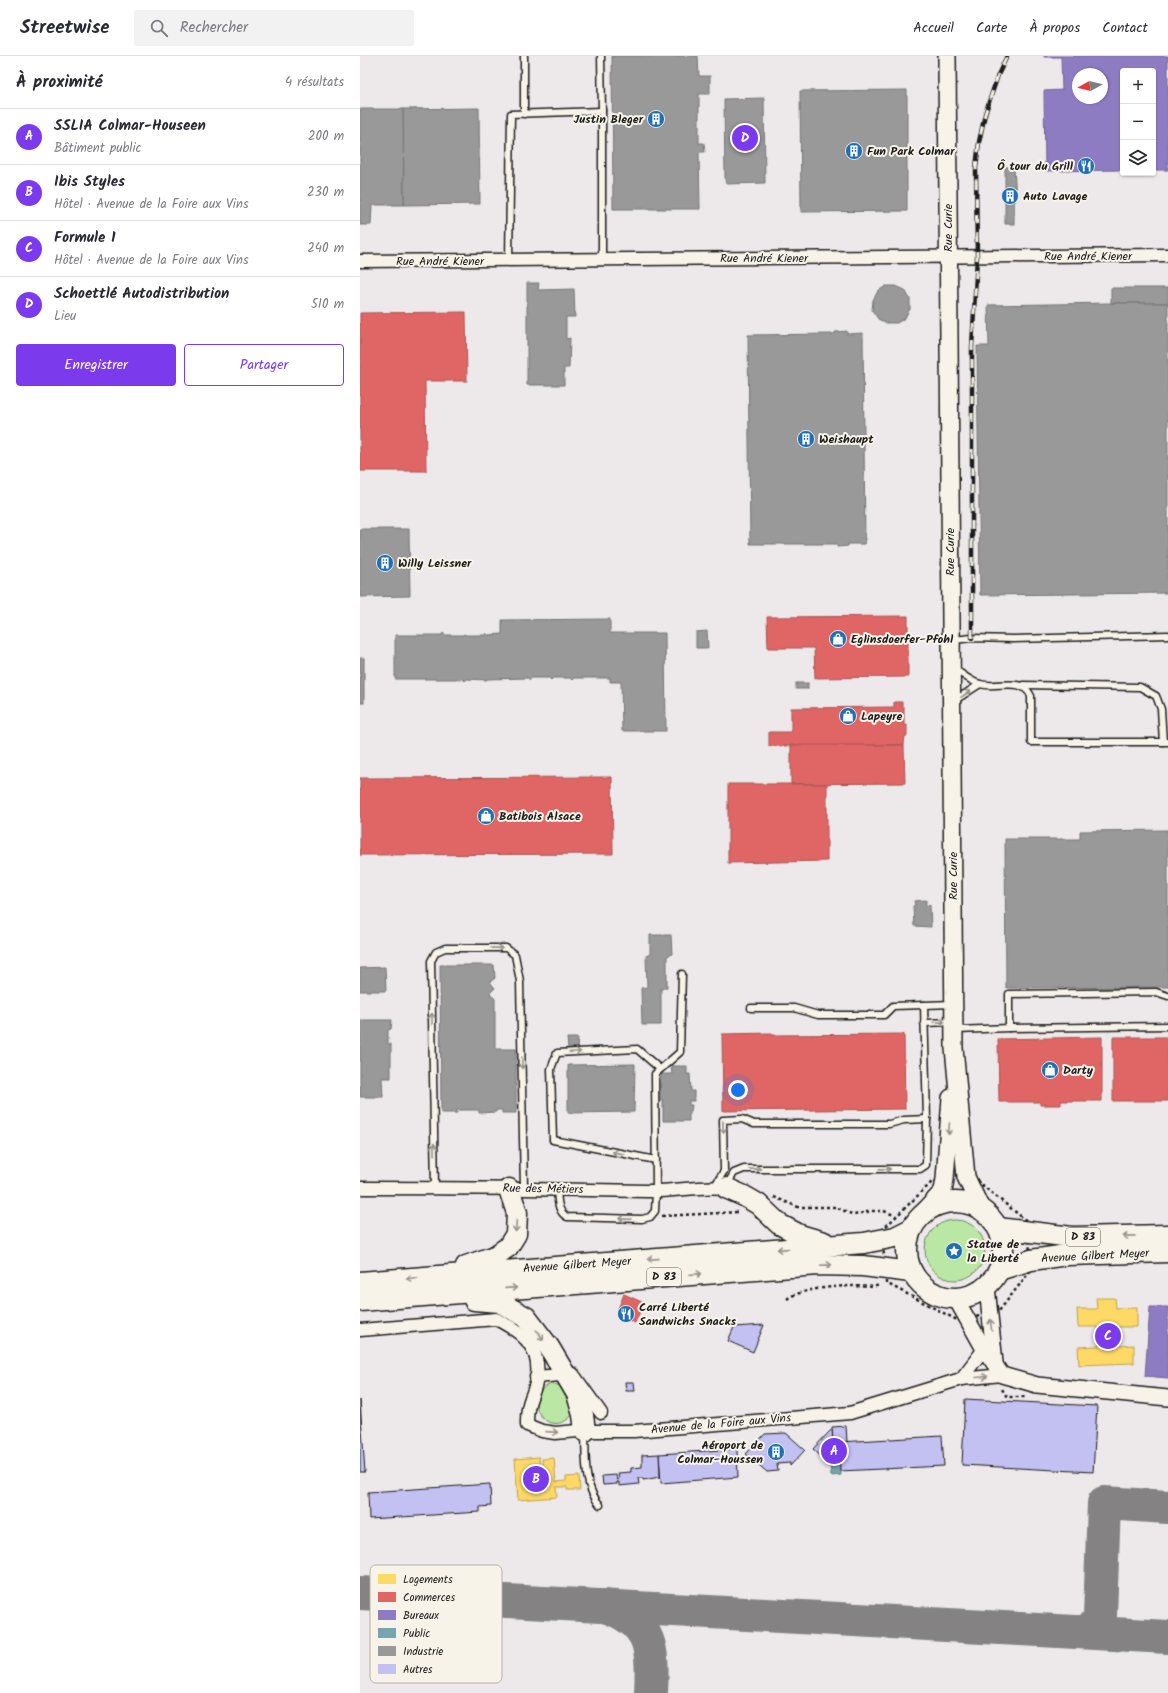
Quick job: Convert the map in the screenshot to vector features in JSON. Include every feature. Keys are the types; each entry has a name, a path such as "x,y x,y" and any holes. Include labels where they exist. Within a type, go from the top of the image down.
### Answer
{"main road":[{"name":"Rue Curie","path":"917,1222 943,1191 946,1179 954,1048 947,56"},
{"name":"Rue Curie","path":"954,1048 966,1177 981,1209"},
{"path":"720,1188 744,1196 758,1204 779,1224 800,1235 833,1245"},
{"path":"438,1276 495,1256 508,1247 516,1234 516,1189"},
{"path":"951,1202 966,1203 981,1209 991,1218 998,1228 1002,1242 1003,1256 999,1270 987,1287 972,1295 956,1299 942,1298 930,1292 919,1284 911,1272 907,1258 907,1243 917,1222 935,1206 951,1202"},
{"name":"Avenue Gilbert Meyer","path":"360,1282 882,1240 895,1237 917,1222"},
{"name":"Avenue Gilbert Meyer","path":"998,1228 1072,1237 1168,1235"},
{"name":"Avenue Gilbert Meyer","path":"999,1270 1031,1260 1067,1255 1168,1252"},
{"name":"Avenue Gilbert Meyer","path":"360,1301 818,1265 848,1265 886,1276 911,1272"},
{"path":"416,1296 499,1302 526,1317 549,1347 577,1394 583,1415 582,1431"}],"street":[{"name":"Rue André Kiener","path":"360,261 1168,255"},
{"name":"Rue des Métiers","path":"360,1188 656,1191 720,1188"},
{"path":"987,1287 999,1369"},
{"path":"956,1299 984,1349 999,1369"},
{"name":"Avenue de la Foire aux Vins","path":"360,1330 496,1319 512,1327 524,1337 534,1349 538,1365 528,1410 527,1424 542,1432 634,1431 850,1413 999,1369 1037,1385 1168,1398"},
{"path":"961,1379 984,1349"},
{"path":"536,1377 573,1374 600,1413"}],"lane":[{"path":"524,56 524,114"},
{"path":"601,56 602,260"},
{"path":"509,260 512,114 602,111"},
{"path":"951,640 972,638 1013,639 1168,634"},
{"path":"951,667 980,684 1140,687 1156,696 1161,709 1166,742 1031,742 1030,696 1028,689 1021,685"},
{"path":"951,703 980,684"},
{"path":"435,1188 431,961 436,952 446,948 506,948 515,955 520,981 516,1189"},
{"path":"557,1189 559,1207 562,1214 567,1217 642,1219 650,1217 655,1211 655,1074 680,1052 682,974"},
{"path":"1009,1028 1009,994 1156,992 1168,996"},
{"path":"751,1008 794,1008 818,1015 884,1015 893,1006 954,1004"},
{"path":"720,1188 734,1174 744,1169 820,1168 920,1170 926,1165 927,1119 924,1005"},
{"path":"924,1023 954,1026 1009,1028 1168,1026"},
{"path":"656,1160 553,1140 551,1069 557,1052 636,1049 660,1069"},
{"path":"720,1188 724,1171 723,1120 742,1119 754,1124 889,1124 904,1120 927,1119"},
{"path":"582,1431 589,1486 594,1498 600,1505"}],"path":[{"path":"966,1177 973,1178 1028,1222 1031,1270 999,1311 959,1321 886,1276 882,1230 932,1182 966,1177"},
{"path":"788,1299 794,1294 814,1290 847,1286 875,1287 886,1276"}],"green space":[{"path":"949,1220 961,1220 972,1225 980,1233 985,1244 983,1262 972,1275 961,1280 949,1280 938,1275 930,1267 925,1256 925,1244 930,1233 938,1225"},
{"path":"551,1384 564,1386 573,1414 564,1422 555,1424 547,1421 540,1415 537,1407 537,1399 541,1390"}],"building: Logements":[{"path":"1096,1298 1115,1298 1116,1308 1137,1307 1137,1327 1117,1327 1118,1346 1134,1345 1134,1363 1079,1365 1078,1347 1099,1346 1098,1327 1078,1327 1077,1309 1097,1309"},
{"path":"539,1457 540,1470 543,1470 542,1459 554,1458 556,1482 566,1481 566,1477 579,1476 580,1490 567,1490 567,1487 556,1487 557,1497 518,1500 515,1459"}],"building: Commerces":[{"path":"466,312 467,381 425,381 426,471 360,471 360,313"},
{"name":"Eglinsdoerfer-Pfohl","path":"908,616 908,677 815,678 814,648 768,648 767,617"},
{"name":"Lapeyre","path":"894,702 902,702 902,707 904,707 904,725 907,725 907,736 905,736 904,745 769,746 769,732 791,732 791,708 894,707"},
{"path":"791,745 904,745 905,783 791,784"},
{"name":"Batibois Alsace","path":"612,777 613,854 360,855 360,778"},
{"path":"728,784 827,784 827,861 728,863"},
{"path":"772,1033 772,1035 904,1034 905,1109 723,1111 722,1034"},
{"name":"Darty","path":"1102,1037 1102,1101 1061,1101 1061,1105 1040,1105 1040,1102 999,1102 998,1039"},
{"path":"1113,1037 1168,1037 1168,1101 1113,1101"},
{"path":"624,1294 644,1303 635,1323 616,1314"}],"building: Bureaux":[{"path":"1044,56 1168,56 1168,170 1156,170 1156,68 1120,68 1120,170 1045,171 1044,91 1062,90 1061,57"},
{"path":"1150,1307 1168,1307 1168,1378 1145,1376"}],"building: Public":[{"path":"839,1442 841,1475 831,1476 829,1443"}],"building: Industrie":[{"name":"Justin Bleger","path":"612,56 698,56 699,76 710,76 710,94 699,94 699,143 704,143 705,152 699,152 700,209 613,209"},
{"name":"Fun Park Colmar","path":"907,90 907,211 801,212 800,91"},
{"path":"764,98 765,183 726,184 724,179 724,99"},
{"path":"479,108 480,204 404,205 403,109"},
{"path":"360,109 403,109 404,205 372,205 371,225 360,225"},
{"name":"Auto Lavage","path":"1005,167 1014,167 1016,199 1014,199 1014,224 1005,224"},
{"path":"527,283 539,283 538,290 574,289 575,317 566,317 566,339 570,338 569,368 564,368 564,385 527,385"},
{"path":"886,286 896,286 905,290 910,299 910,310 905,318 897,323 886,323 878,319 872,310 873,300 878,291"},
{"path":"1111,288 1168,288 1168,303 1111,303"},
{"path":"1168,303 1168,593 980,595 977,346 989,346 988,305"},
{"name":"Weishaupt","path":"847,331 847,334 863,333 865,544 848,544 848,546 837,547 837,544 750,544 748,335 835,334 835,332"},
{"name":"Willy Leissner","path":"360,529 409,529 410,596 360,597"},
{"path":"610,619 610,633 665,633 666,731 622,731 621,682 610,682 610,678 574,678 572,680 570,678 553,678 551,680 549,678 531,678 530,680 528,678 486,680 467,679 465,681 463,679 395,679 395,635 442,635 443,633 445,635 485,635 486,633 488,635 502,634 502,620"},
{"path":"707,631 708,648 696,648 696,632"},
{"path":"360,658 364,658 364,703 360,703"},
{"path":"796,683 808,683 808,689 796,689"},
{"path":"1168,830 1168,987 1006,988 1005,839 1080,839 1080,831"},
{"path":"926,900 926,906 930,905 931,927 914,926 914,901"},
{"path":"650,935 671,935 672,954 667,956 667,987 661,989 661,1025 642,1025 641,988 647,987 646,956 650,954"},
{"path":"440,965 494,965 495,978 490,982 495,988 490,993 495,999 495,1049 516,1049 516,1113 502,1113 502,1110 496,1110 496,1112 479,1113 479,1110 457,1110 457,1113 441,1113"},
{"path":"385,967 386,991 360,991 360,968"},
{"path":"360,1020 392,1020 391,1029 388,1030 388,1044 391,1044 391,1078 382,1078 383,1097 360,1097"},
{"path":"567,1038 578,1038 577,1048 568,1049"},
{"path":"635,1064 634,1112 568,1113 568,1065"},
{"path":"671,1066 687,1066 687,1074 690,1074 691,1091 694,1091 694,1101 689,1101 689,1105 692,1105 691,1111 689,1111 689,1121 663,1121 663,1100 660,1100 661,1074 672,1074"}],"building: Autres":[{"path":"764,1325 753,1352 728,1341 734,1327"},
{"path":"625,1382 634,1382 635,1391 626,1391"},
{"path":"965,1399 1097,1406 1093,1472 962,1465"},
{"path":"360,1400 365,1472 360,1472"},
{"path":"846,1426 847,1442 833,1443 832,1427"},
{"path":"832,1429 833,1443 829,1443 830,1459 827,1462 813,1449"},
{"name":"Aéroport de Colmar-Houssen","path":"786,1433 805,1450 790,1466 790,1463 777,1464 778,1471 767,1472 746,1454 765,1434"},
{"path":"942,1436 944,1466 840,1471 839,1442"},
{"path":"737,1449 738,1477 661,1483 659,1454"},
{"path":"659,1454 660,1477 643,1480 643,1478 638,1478 639,1484 619,1486 619,1482 617,1482 617,1484 603,1485 602,1476 616,1475 617,1480 619,1479 618,1473 631,1472 631,1468 642,1467 642,1455"},
{"path":"490,1484 491,1506 480,1507 480,1512 369,1519 368,1492"}],"taxiway":[{"path":"1081,1632 1093,1627 1100,1616 1104,1503 1168,1507"},
{"path":"360,1593 370,1594"},
{"path":"502,1601 1168,1637"},
{"path":"605,1606 633,1620 647,1639 651,1663 651,1693"}],"railway":[{"path":"972,638 972,347 977,257 976,168 979,142 985,114 998,75 1007,56"}],"place":[{"name":"Justin Bleger","path":"656,119"},
{"name":"Schoettlé Autodistribution","path":"745,138"},
{"name":"Fun Park Colmar","path":"854,151"},
{"name":"Ô tour du Grill","path":"1086,166"},
{"name":"Auto Lavage","path":"1010,196"},
{"name":"Weishaupt","path":"806,439"},
{"name":"Willy Leissner","path":"385,563"},
{"name":"Eglinsdoerfer-Pfohl","path":"838,639"},
{"name":"Lapeyre","path":"848,716"},
{"name":"Batibois Alsace","path":"486,816"},
{"name":"Darty","path":"1050,1070"},
{"name":"Statue de la Liberté","path":"954,1251"},
{"name":"Carré Liberté Sandwichs Snacks","path":"626,1314"},
{"name":"Formule 1","path":"1108,1336"},
{"name":"SSLIA Colmar-Houseen","path":"834,1451"},
{"name":"Aéroport de Colmar-Houssen","path":"776,1452"},
{"name":"Ibis Styles","path":"536,1479"}]}
